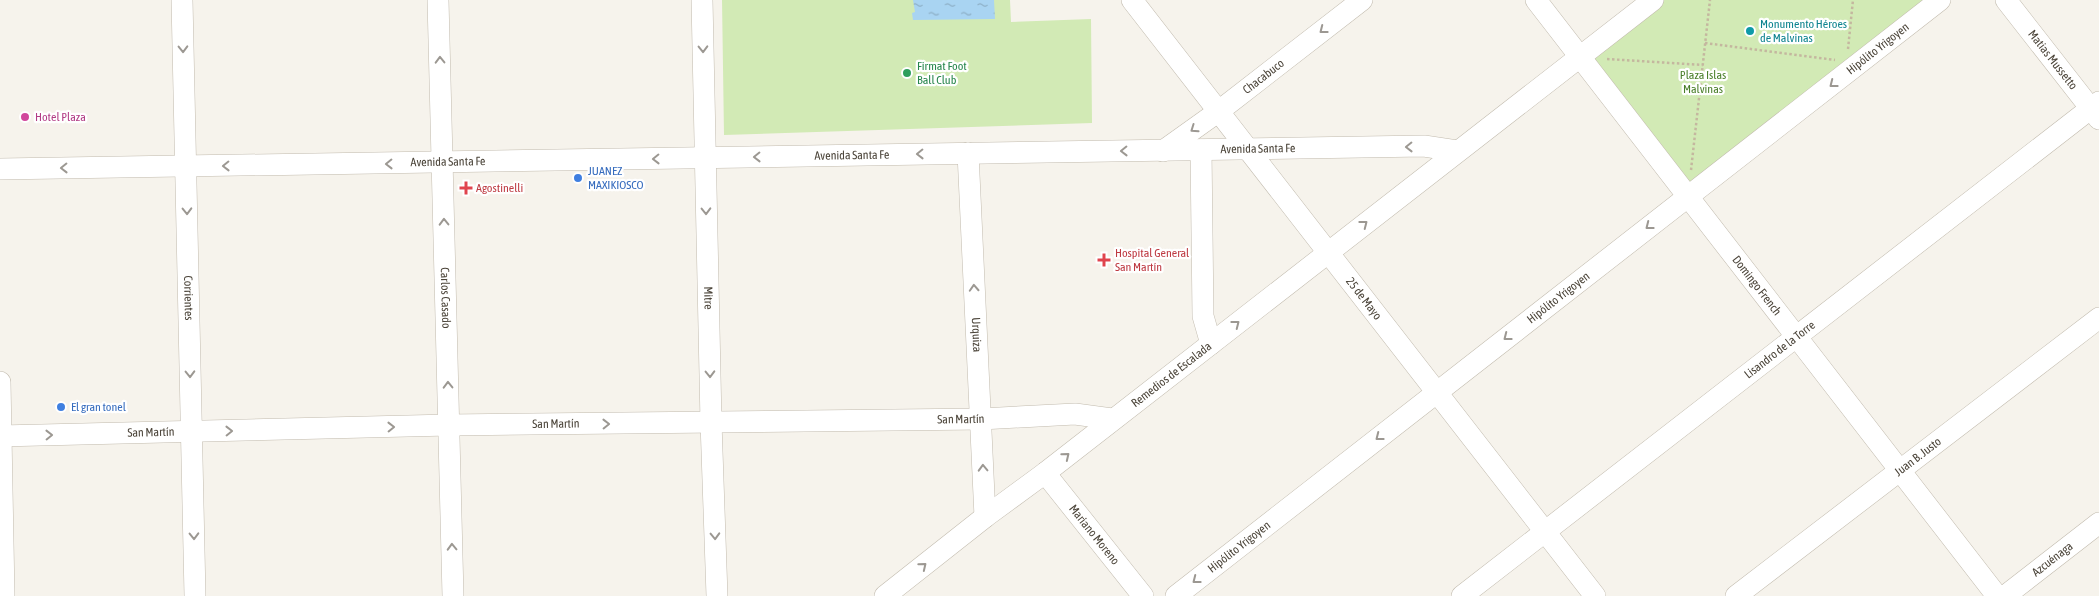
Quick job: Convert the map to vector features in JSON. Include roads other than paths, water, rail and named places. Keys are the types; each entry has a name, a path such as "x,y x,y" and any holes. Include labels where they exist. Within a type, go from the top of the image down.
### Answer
{"street":[{"name":"Corrientes","path":"182,0 195,596"},
{"name":"Carlos Casado","path":"438,0 453,596"},
{"name":"Mitre","path":"702,0 710,422 717,596"},
{"name":"25 de Mayo","path":"1132,0 1595,596"},
{"name":"Chacabuco","path":"1163,151 1219,111 1362,0"},
{"name":"Domingo French","path":"1536,0 1997,596"},
{"path":"1457,151 1653,0"},
{"name":"Hipólito Yrigoyen","path":"1176,596 1940,0"},
{"name":"Matias Mussetto","path":"2006,0 2096,110"},
{"name":"Lisandro de la Torre","path":"1462,596 1796,336 2096,110"},
{"name":"Avenida Santa Fe","path":"0,170 1424,146 1457,151"},
{"path":"1201,150 1203,316 1211,344"},
{"name":"Remedios de Escalada","path":"885,596 985,517 1046,473 1457,151"},
{"name":"Urquiza","path":"968,153 985,517"},
{"name":"Juan B. Justo","path":"1736,596 2099,318"},
{"path":"0,382 4,596"},
{"name":"San Martín","path":"1,436 449,425 981,419 1075,414 1112,420"},
{"name":"Mariano Moreno","path":"1046,473 1142,596"},
{"name":"Azcuénaga","path":"2005,596 2099,523"}],"water":[{"path":"913,0 994,0 995,19 913,20 912,13 915,12"}],"place":[{"name":"Monumento Héroes de Malvinas","path":"1750,31"},
{"name":"Firmat Foot Ball Club","path":"907,73"},
{"name":"Hotel Plaza","path":"25,117"},
{"name":"JUANEZ MAXIKIOSCO","path":"578,178"},
{"name":"Agostinelli","path":"466,188"},
{"name":"Hospital General San Martín","path":"1104,260"},
{"name":"El gran tonel","path":"61,407"}],"park label":[{"name":"Plaza Islas Malvinas","path":"1703,82"}]}
